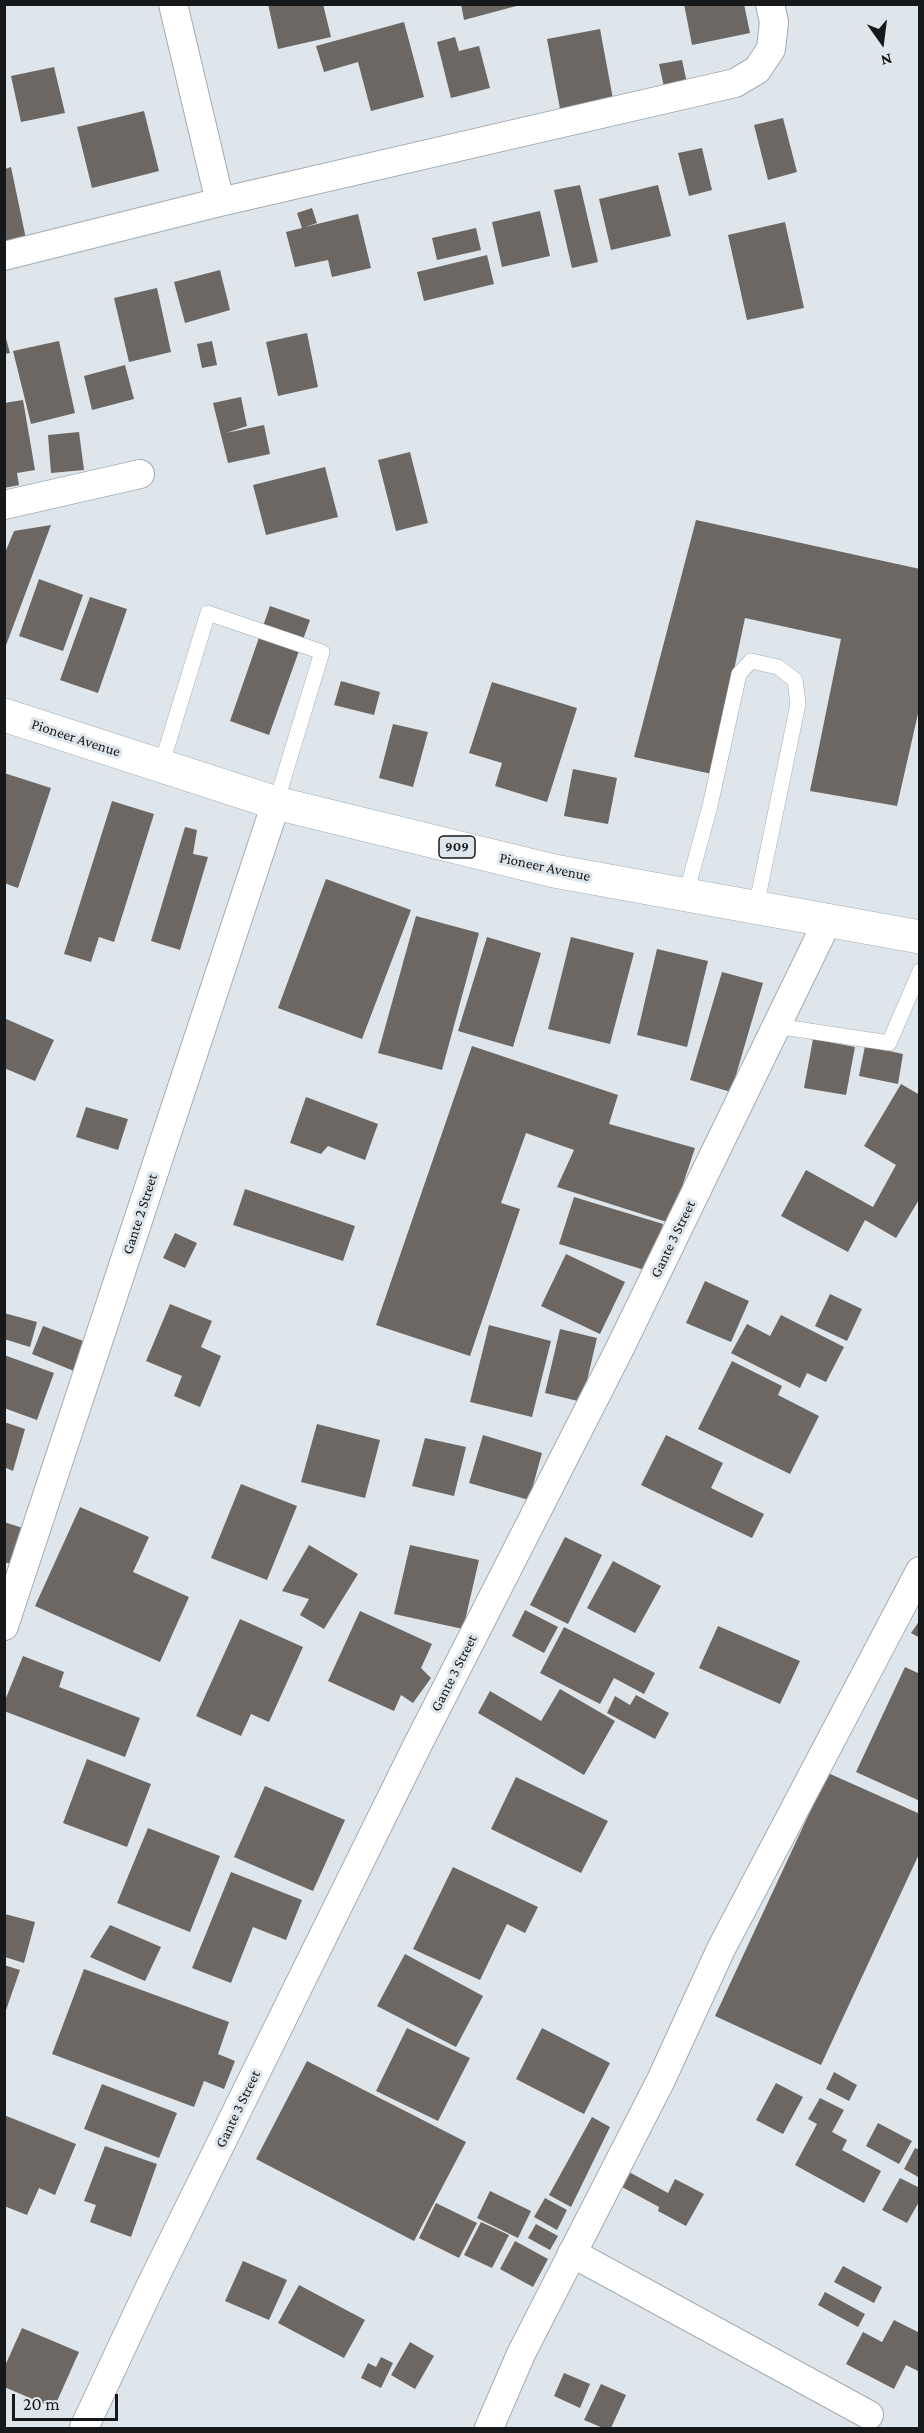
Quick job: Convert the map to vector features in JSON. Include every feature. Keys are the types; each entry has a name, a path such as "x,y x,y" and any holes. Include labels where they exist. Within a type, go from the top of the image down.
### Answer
{"highway":[{"name":"Pioneer Avenue","path":"4,715 276,803 555,871 920,937"}],"street":[{"path":"174,4 220,202"},
{"path":"4,256 220,202 735,83 757,70 771,49 774,22 770,4"},
{"path":"4,505 140,474"},
{"name":"Gante 2 Street","path":"4,1626 276,803"},
{"name":"Gante 3 Street","path":"84,2428 150,2287 416,1748 619,1350 828,920"},
{"path":"489,2428 521,2354 661,2080 721,1949 920,1571"},
{"path":"572,2253 869,2415"}],"lane":[{"path":"161,765 208,613 322,652 276,803"},
{"path":"686,894 710,806 739,674 751,661 777,668 795,680 798,704 756,907"},
{"path":"776,1026 889,1043 920,971"}],"building":[{"path":"268,4 323,4 331,37 278,49"},
{"path":"461,4 520,4 520,5 464,20"},
{"path":"684,4 744,4 750,33 692,45"},
{"path":"404,22 424,97 371,111 358,62 324,72 316,46"},
{"path":"600,29 613,99 560,109 547,39"},
{"path":"455,37 459,51 479,46 490,88 451,98 437,42"},
{"path":"682,60 687,83 664,87 659,64"},
{"path":"54,67 65,113 21,122 11,76"},
{"path":"144,111 159,171 92,188 77,127"},
{"path":"783,118 797,172 768,180 754,125"},
{"path":"702,148 712,190 689,196 678,153"},
{"path":"11,167 26,239 5,244 5,169"},
{"path":"580,185 598,262 572,268 554,190"},
{"path":"658,185 671,236 611,250 599,199"},
{"path":"312,208 317,223 305,227 358,214 371,268 332,277 328,260 295,267 286,232 302,228 297,213"},
{"path":"540,211 550,256 502,267 492,222"},
{"path":"785,222 804,308 747,320 728,235"},
{"path":"476,228 481,250 437,260 432,238"},
{"path":"487,255 494,284 424,301 417,272"},
{"path":"220,270 230,310 185,323 174,282"},
{"path":"157,288 171,352 129,362 114,298"},
{"path":"4,331 10,353 4,354"},
{"path":"307,333 318,387 278,396 266,342"},
{"path":"59,341 75,413 31,424 13,351"},
{"path":"212,341 217,365 202,368 197,344"},
{"path":"125,365 134,399 92,410 84,376"},
{"path":"241,397 247,426 226,433 264,425 270,454 228,463 213,403"},
{"path":"23,400 35,470 17,473 19,485 4,488 4,403"},
{"path":"79,432 84,470 51,473 48,435"},
{"path":"410,452 428,523 396,531 378,460"},
{"path":"325,467 338,517 266,535 253,485"},
{"path":"696,520 920,569 920,705 897,806 810,791 841,639 745,618 712,774 634,757"},
{"path":"51,525 4,648 4,555 14,531"},
{"path":"39,579 83,595 63,651 19,636"},
{"path":"90,597 127,609 98,693 60,680"},
{"path":"270,606 310,620 269,735 230,721"},
{"path":"341,681 380,692 374,715 334,705"},
{"path":"492,682 577,708 547,802 495,786 502,763 469,753"},
{"path":"393,724 428,732 413,787 379,778"},
{"path":"573,769 617,778 608,824 564,816"},
{"path":"4,773 51,788 18,888 4,883"},
{"path":"112,801 154,814 114,942 99,937 91,962 64,954"},
{"path":"185,827 197,830 193,854 208,857 180,950 151,941"},
{"path":"326,879 411,910 362,1039 278,1008"},
{"path":"416,916 479,933 442,1070 378,1053"},
{"path":"487,937 541,953 513,1047 458,1031"},
{"path":"571,937 634,953 610,1044 548,1029"},
{"path":"657,949 708,961 687,1047 637,1035"},
{"path":"722,972 763,983 731,1092 690,1080"},
{"path":"4,1018 54,1040 35,1081 4,1068"},
{"path":"813,1039 855,1047 846,1095 804,1088"},
{"path":"472,1046 618,1095 609,1124 695,1148 670,1223 557,1187 574,1150 526,1133 501,1203 520,1209 470,1356 376,1325"},
{"path":"865,1046 903,1054 898,1084 859,1076"},
{"path":"901,1084 920,1095 920,1198 896,1238 865,1220 848,1252 781,1216 806,1170 873,1207 896,1165 864,1146"},
{"path":"306,1097 378,1124 365,1160 328,1146 321,1154 290,1143"},
{"path":"86,1107 128,1119 118,1150 76,1137"},
{"path":"245,1189 355,1226 343,1261 233,1225"},
{"path":"574,1197 663,1224 648,1271 559,1244"},
{"path":"175,1233 197,1243 185,1268 163,1258"},
{"path":"566,1254 625,1282 600,1334 541,1306"},
{"path":"705,1281 749,1301 731,1342 686,1323"},
{"path":"830,1294 862,1309 847,1341 815,1326"},
{"path":"170,1304 212,1321 201,1347 221,1356 200,1407 174,1396 182,1376 146,1361"},
{"path":"4,1313 37,1322 30,1347 4,1339"},
{"path":"781,1315 844,1347 826,1382 807,1373 800,1388 731,1353 747,1324 770,1336"},
{"path":"489,1325 551,1341 532,1417 470,1402"},
{"path":"43,1326 86,1342 74,1371 32,1354"},
{"path":"560,1329 597,1338 582,1402 545,1393"},
{"path":"4,1355 54,1373 37,1420 4,1408"},
{"path":"732,1361 782,1386 778,1395 819,1416 790,1474 698,1429"},
{"path":"4,1422 25,1429 13,1471 4,1467"},
{"path":"317,1424 380,1440 365,1498 301,1482"},
{"path":"483,1435 542,1453 529,1500 469,1483"},
{"path":"666,1435 723,1463 711,1488 764,1514 752,1538 641,1485"},
{"path":"425,1438 466,1447 454,1496 412,1486"},
{"path":"241,1484 297,1506 267,1580 211,1558"},
{"path":"80,1507 149,1537 133,1572 189,1597 160,1662 35,1606"},
{"path":"4,1522 23,1528 11,1564 4,1562"},
{"path":"565,1537 602,1555 568,1624 530,1605"},
{"path":"309,1545 358,1574 324,1629 300,1615 309,1599 282,1591"},
{"path":"410,1545 479,1560 463,1629 394,1614"},
{"path":"613,1561 661,1586 635,1633 587,1608"},
{"path":"525,1610 558,1627 544,1653 512,1636"},
{"path":"360,1611 432,1644 421,1668 431,1678 413,1703 401,1695 394,1711 328,1681"},
{"path":"240,1619 303,1647 269,1722 251,1714 241,1736 196,1716"},
{"path":"920,1620 920,1638 911,1633"},
{"path":"718,1626 800,1661 780,1704 699,1668"},
{"path":"564,1627 655,1673 644,1694 614,1678 600,1704 540,1673"},
{"path":"23,1656 64,1672 59,1687 140,1718 125,1757 4,1711 4,1703"},
{"path":"905,1667 920,1674 920,1801 856,1772"},
{"path":"560,1689 615,1721 584,1775 478,1713 490,1691 541,1721"},
{"path":"636,1695 669,1713 655,1739 607,1713 615,1696 630,1705"},
{"path":"87,1759 151,1784 127,1847 63,1823"},
{"path":"828,1773 920,1814 920,1852 821,2065 715,2016"},
{"path":"516,1777 608,1821 581,1873 491,1829"},
{"path":"265,1786 345,1820 313,1891 234,1857"},
{"path":"148,1828 220,1856 190,1932 117,1903"},
{"path":"453,1867 538,1907 525,1933 507,1924 480,1980 413,1949"},
{"path":"231,1872 302,1900 286,1940 253,1927 231,1983 192,1968"},
{"path":"5,1914 35,1922 24,1963 5,1957"},
{"path":"110,1925 161,1947 145,1981 90,1957"},
{"path":"405,1954 483,1996 456,2047 377,2006"},
{"path":"4,1965 20,1970 5,2013 4,2013"},
{"path":"84,1969 229,2022 218,2054 235,2061 224,2089 204,2081 194,2107 52,2054"},
{"path":"407,2028 470,2058 438,2121 376,2091"},
{"path":"542,2028 610,2063 584,2114 516,2079"},
{"path":"307,2061 466,2142 414,2241 256,2159"},
{"path":"834,2072 857,2085 849,2101 826,2089"},
{"path":"776,2083 803,2097 783,2134 756,2120"},
{"path":"102,2084 177,2113 159,2158 84,2129"},
{"path":"820,2098 844,2110 832,2132 847,2140 842,2150 881,2171 864,2203 795,2165 817,2124 808,2119"},
{"path":"4,2115 76,2144 55,2195 39,2188 27,2215 4,2206"},
{"path":"592,2117 610,2127 571,2207 549,2195"},
{"path":"878,2123 912,2141 899,2164 866,2146"},
{"path":"105,2146 157,2164 131,2237 90,2222 96,2205 84,2201"},
{"path":"915,2148 920,2150 920,2178 904,2169"},
{"path":"629,2172 668,2193 675,2179 704,2194 686,2226 658,2211 659,2207 622,2187"},
{"path":"900,2178 920,2188 920,2200 907,2223 882,2210"},
{"path":"490,2191 531,2211 518,2238 477,2218"},
{"path":"545,2198 567,2210 557,2230 534,2217"},
{"path":"436,2203 477,2223 459,2258 419,2238"},
{"path":"481,2222 509,2235 492,2268 464,2255"},
{"path":"536,2224 558,2236 550,2250 528,2238"},
{"path":"515,2241 548,2259 533,2287 500,2269"},
{"path":"243,2261 287,2280 269,2320 225,2301"},
{"path":"843,2266 882,2287 874,2303 834,2282"},
{"path":"299,2285 365,2320 344,2358 278,2323"},
{"path":"825,2292 865,2314 858,2327 818,2305"},
{"path":"894,2320 920,2333 920,2372 906,2365 894,2389 846,2364 863,2332 882,2342"},
{"path":"22,2328 79,2352 54,2408 4,2387 4,2368"},
{"path":"410,2342 434,2356 415,2389 391,2375"},
{"path":"381,2357 393,2363 381,2388 361,2378 368,2363 376,2367"},
{"path":"564,2373 590,2384 580,2408 554,2396"},
{"path":"601,2384 626,2395 611,2428 603,2428 584,2420"}]}
